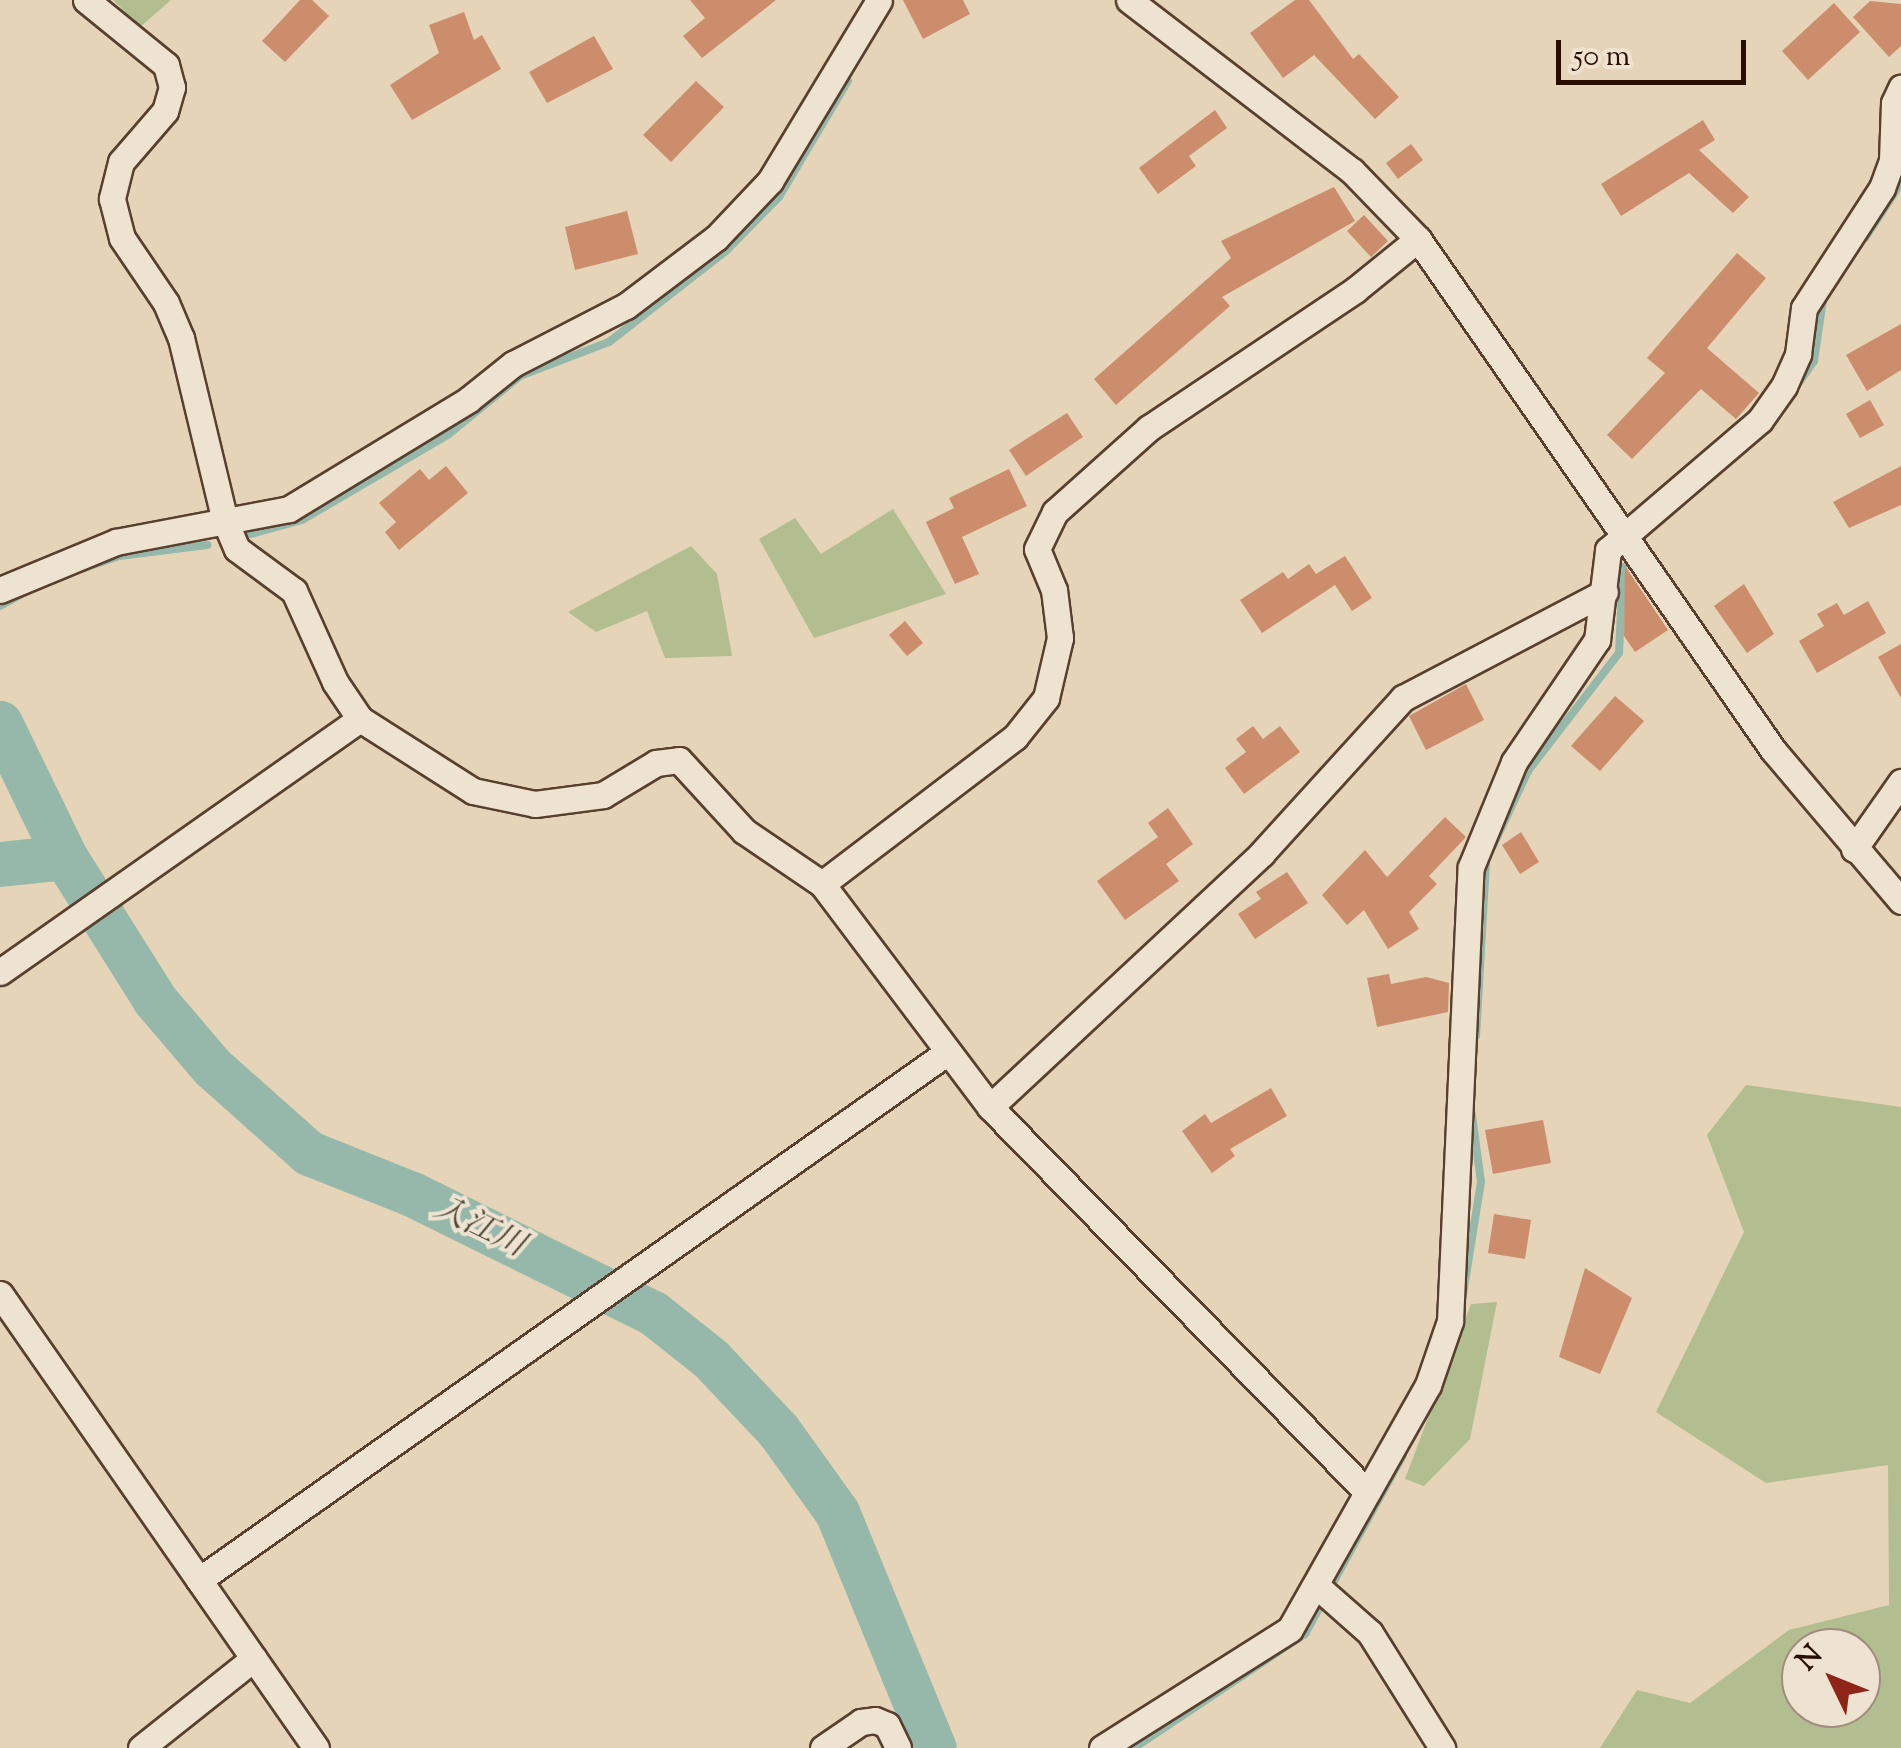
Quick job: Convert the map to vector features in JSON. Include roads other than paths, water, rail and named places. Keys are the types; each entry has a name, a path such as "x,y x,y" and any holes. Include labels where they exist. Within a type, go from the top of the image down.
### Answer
{"street":[{"path":"86,0 166,65 172,86 165,110 121,162 112,200 122,238 166,302 180,338 225,521 237,549 294,591 335,682 360,719 472,790 534,804 603,795 656,763 680,760 744,831 822,884 944,1054 990,1107 1367,1492"},
{"path":"0,590 116,542 289,509 468,400 513,364 626,306 716,238 770,181 879,0"},
{"path":"1128,0 1352,170 1418,239 1773,750 1901,901"},
{"path":"1102,1748 1290,1629 1318,1587 1428,1385 1450,1321 1472,866 1514,762 1598,640 1608,550 1622,533 1760,420 1784,386 1798,354 1804,308 1882,188 1892,160 1894,103 1901,88"},
{"path":"822,884 1016,737 1046,698 1060,638 1054,590 1037,549 1055,512 1149,428 1355,290 1418,239"},
{"path":"990,1107 1262,853 1403,698 1604,592"},
{"path":"0,972 360,719"},
{"path":"1854,850 1901,782"},
{"path":"199,1580 944,1054"},
{"path":"0,1294 316,1748"},
{"path":"1318,1587 1370,1632 1442,1748"},
{"path":"142,1748 254,1658"},
{"path":"823,1748 861,1722 875,1720 887,1725 898,1748"}],"waterway":[{"path":"251,534 302,520 449,434 520,376 609,342 726,251 779,197 848,81"},
{"path":"1865,238 1901,183"},
{"path":"1770,424 1814,361 1823,299"},
{"path":"84,568 119,556 207,545"},
{"path":"1492,848 1528,771 1619,653 1623,567"},
{"path":"0,606 25,592"},
{"name":"入江川","path":"0,723 65,857 155,1000 212,1067 309,1153 412,1194 653,1313 711,1359 778,1430 837,1512 934,1748"},
{"path":"0,864 65,857"},
{"path":"1476,1036 1486,860"},
{"path":"1460,1313 1481,1182 1472,1115"},
{"path":"1134,1748 1305,1634 1403,1455"}]}
